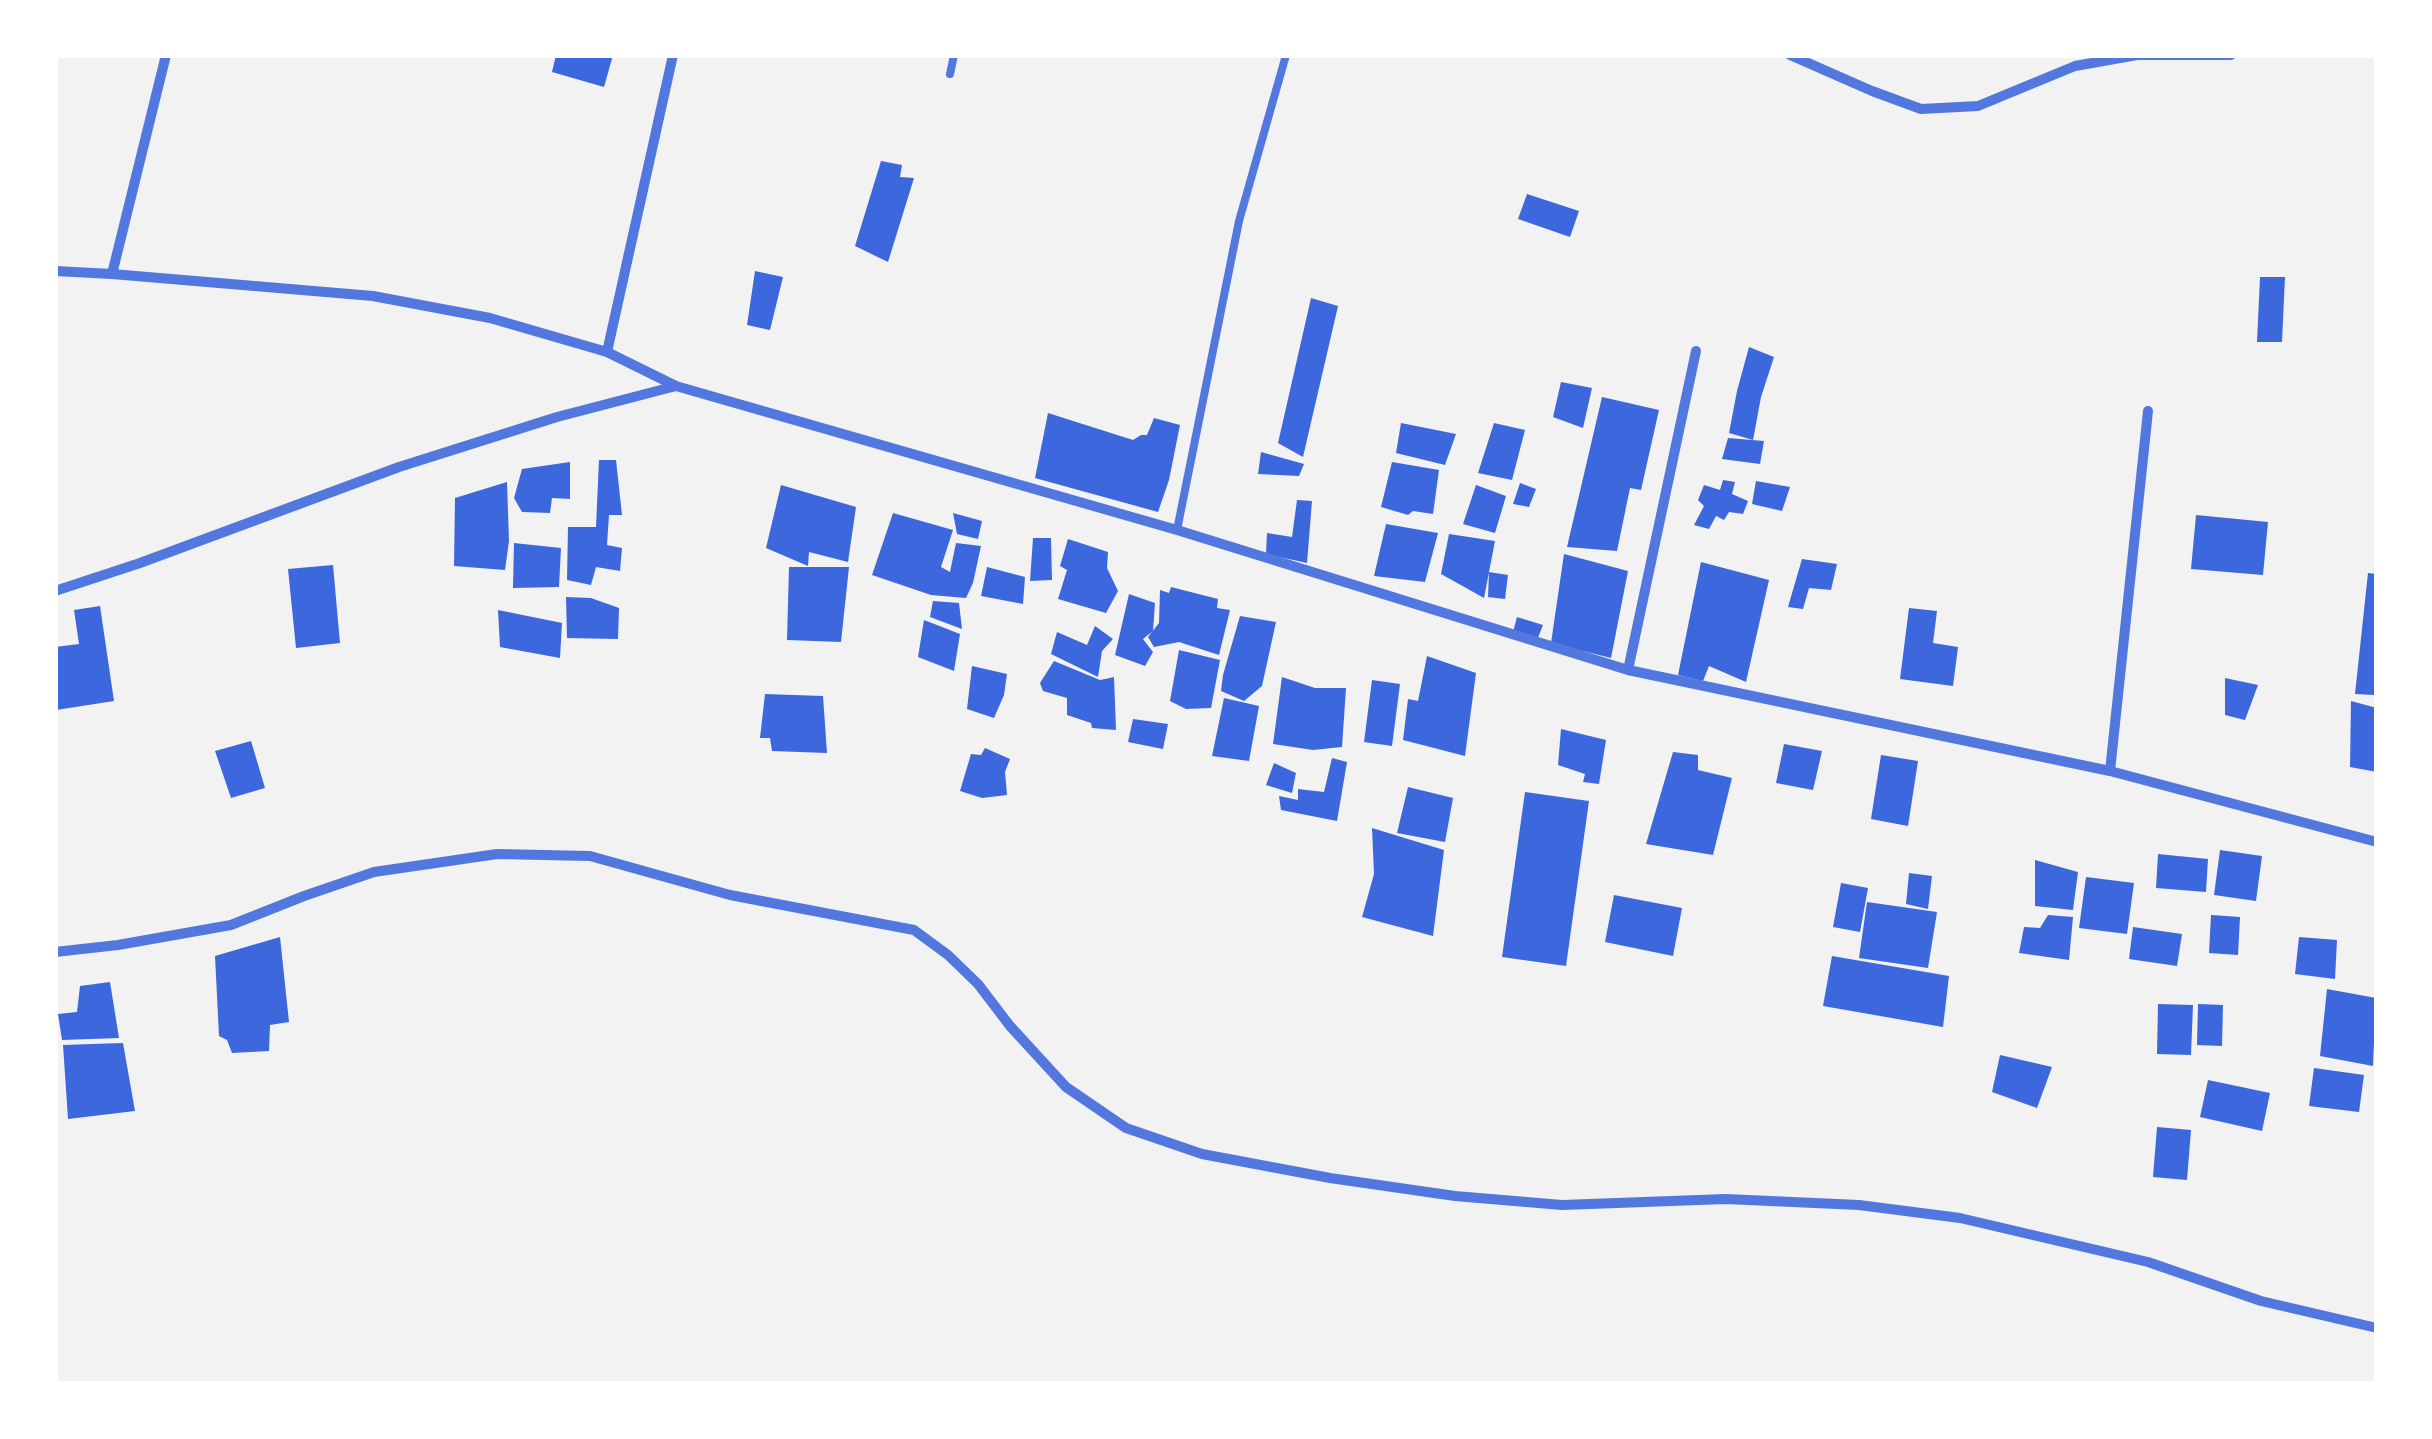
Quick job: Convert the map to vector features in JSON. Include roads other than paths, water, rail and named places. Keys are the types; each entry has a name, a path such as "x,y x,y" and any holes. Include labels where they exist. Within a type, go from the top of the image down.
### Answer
{"street":[{"path":"112,274 166,55"},
{"path":"607,352 673,55"},
{"path":"1790,55 1920,110 1978,106 2075,66 2137,56 2231,55"},
{"path":"55,271 373,296 490,318 607,352 676,386 1177,530 1628,670 2110,771 2377,842"},
{"path":"1628,670 1696,351"},
{"path":"55,591 399,467 557,417 676,386"},
{"path":"2110,771 2148,411"},
{"path":"55,952 231,925 304,896 388,870 497,854 590,856 730,895 914,930 978,984 1066,1087 1126,1128 1202,1154 1330,1178 1472,1198 1560,1205 1745,1200 1859,1205 1960,1218 2148,1262 2262,1301 2377,1328"}],"lane":[{"path":"950,74 954,55"},
{"path":"1177,530 1240,222 1286,55"}]}
